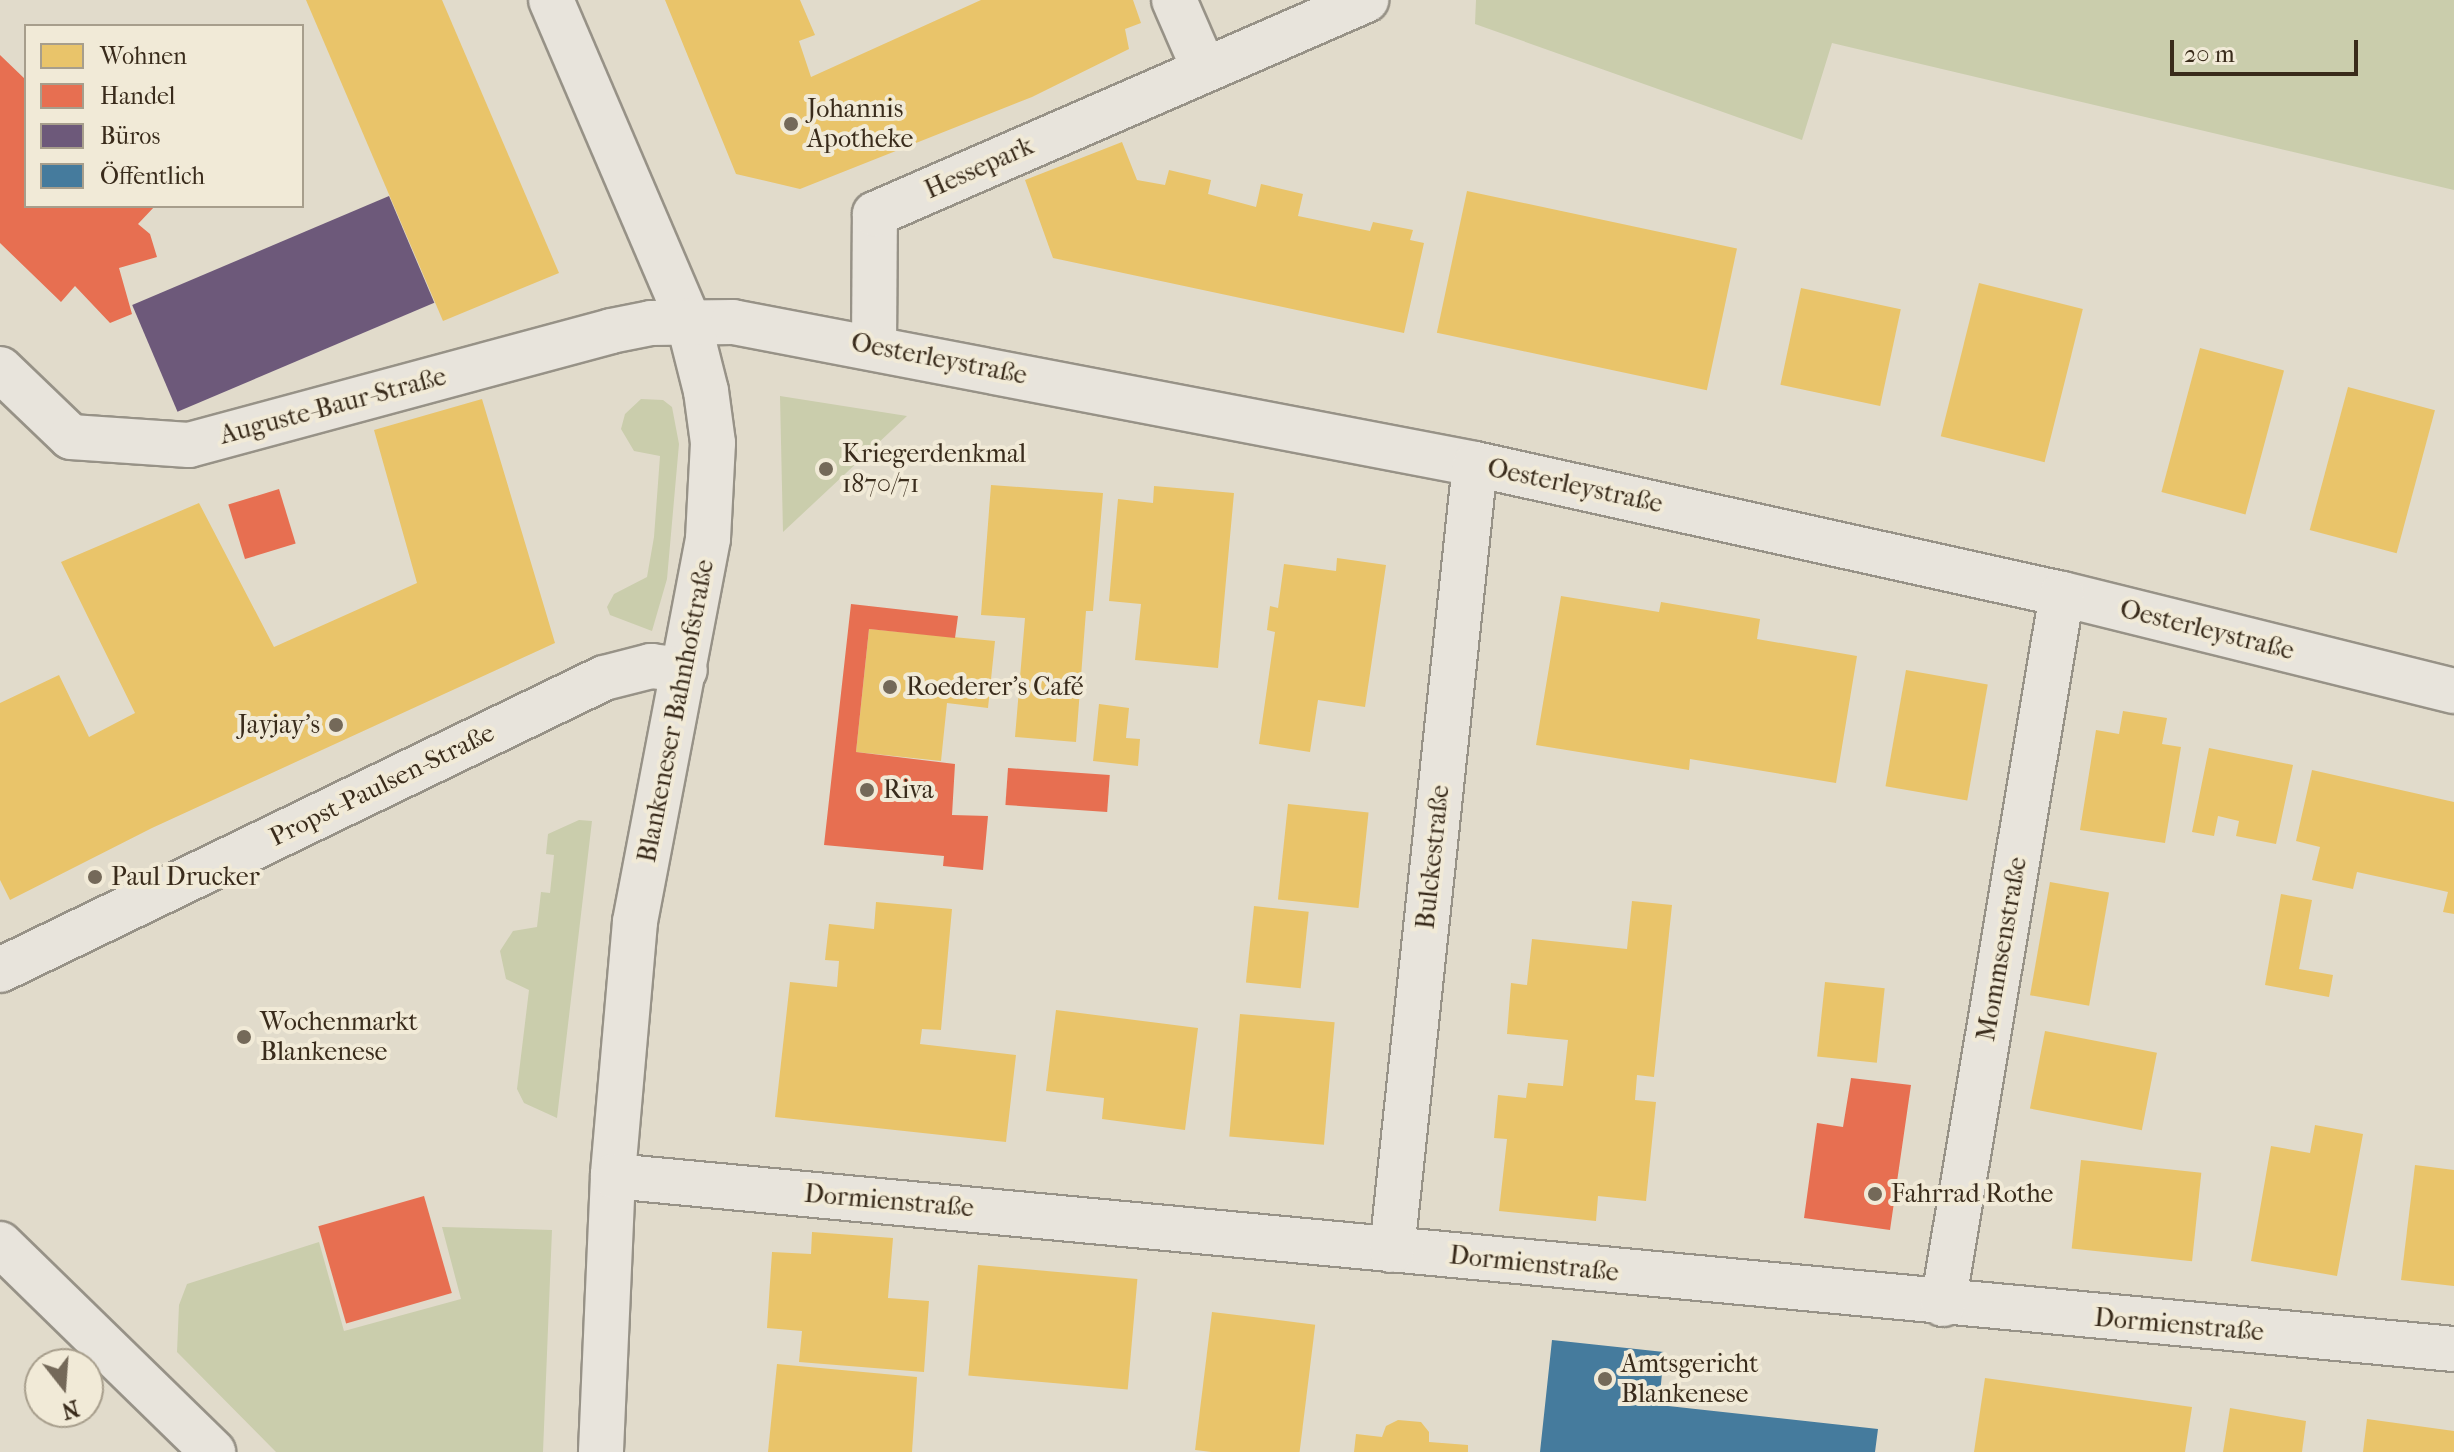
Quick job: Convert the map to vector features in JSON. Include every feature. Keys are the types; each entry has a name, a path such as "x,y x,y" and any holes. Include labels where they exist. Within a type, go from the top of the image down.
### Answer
{"street":[{"name":"Blankeneser Bahnhofstraße","path":"551,0 688,320 706,391 713,493 685,670 635,922 613,1176 601,1452"},
{"path":"1174,0 1204,69"},
{"name":"Hessepark","path":"874,346 875,214 1366,0"},
{"name":"Oesterleystraße","path":"688,320 733,322 874,346 1475,464 2062,594 2454,691"},
{"name":"Auguste-Baur-Straße","path":"0,369 71,437 189,445 611,331 688,320"},
{"name":"Bulckestraße","path":"1392,1250 1475,464"},
{"name":"Mommsenstraße","path":"1943,1304 2062,594"},
{"name":"Propst-Paulsen-Straße","path":"0,970 604,678 651,666 685,670"},
{"name":"Dormienstraße","path":"613,1176 1943,1304 2454,1349"},
{"path":"0,1244 213,1452"}],"green space":[{"path":"1476,0 2454,0 2454,190 1832,43 1802,140 1475,24"},
{"path":"780,396 907,416 783,532"},
{"path":"641,399 663,400 672,407 679,444 667,579 652,631 610,615 607,607 614,594 647,577 654,537 660,456 634,451 621,429 625,414"},
{"path":"579,820 592,821 557,1118 524,1103 517,1089 529,990 506,979 500,951 513,931 537,927 541,892 550,893 554,855 546,854 548,834"},
{"path":"442,1227 552,1230 543,1452 276,1452 177,1352 179,1305 187,1284 319,1242 344,1331 461,1299"}],"building: Wohnen":[{"path":"306,0 442,0 559,273 443,321"},
{"path":"665,0 800,0 815,35 799,41 811,77 981,0 1133,0 1141,23 1125,29 1129,49 1032,97 800,189 736,174"},
{"path":"1122,142 1137,180 1165,185 1169,170 1211,180 1208,194 1256,207 1261,184 1303,194 1298,216 1370,231 1373,222 1413,230 1410,240 1424,243 1404,333 1053,258 1025,180"},
{"path":"1467,191 1737,248 1707,390 1437,333"},
{"path":"1979,283 2083,309 2045,462 1941,436"},
{"path":"1801,288 1901,309 1880,406 1780,385"},
{"path":"2200,348 2284,371 2245,514 2161,492"},
{"path":"2348,387 2435,410 2397,553 2310,530"},
{"path":"482,399 555,643 152,828 10,900 0,880 0,703 59,675 89,737 135,713 61,562 199,503 274,647 417,583 374,430"},
{"path":"991,485 1103,493 1093,611 1086,611 1076,742 1015,737 1025,618 981,615"},
{"path":"1154,486 1234,493 1218,668 1135,660 1141,604 1109,601 1118,499 1153,503"},
{"path":"1337,558 1386,565 1365,707 1318,700 1310,752 1259,744 1275,632 1267,630 1270,606 1278,608 1284,564 1336,571"},
{"path":"1561,596 1659,612 1661,602 1760,619 1757,639 1857,656 1836,783 1690,759 1689,770 1536,745"},
{"path":"869,629 995,641 988,708 947,703 941,761 856,752"},
{"path":"1906,670 1988,684 1967,801 1886,786"},
{"path":"1099,704 1129,708 1126,738 1140,739 1138,766 1093,761"},
{"path":"2123,711 2167,718 2162,744 2181,747 2165,843 2080,830 2096,730 2119,734"},
{"path":"2209,748 2293,765 2276,844 2236,836 2239,821 2218,816 2214,836 2192,832"},
{"path":"2312,770 2454,802 2454,914 2443,912 2448,892 2357,872 2353,889 2312,880 2320,847 2296,841"},
{"path":"1288,804 1369,812 1359,908 1278,899"},
{"path":"2050,882 2109,892 2089,1006 2030,995"},
{"path":"2281,894 2312,900 2299,969 2333,975 2329,997 2265,985"},
{"path":"1632,901 1672,905 1654,1077 1637,1075 1635,1100 1656,1102 1646,1201 1598,1196 1596,1221 1499,1211 1507,1139 1494,1138 1498,1095 1526,1098 1528,1083 1563,1086 1568,1040 1507,1034 1511,983 1527,985 1532,939 1627,949"},
{"path":"876,902 952,909 941,1030 922,1029 920,1044 1016,1055 1006,1142 775,1117 790,982 837,987 839,961 825,960 829,924 874,929"},
{"path":"1254,906 1309,912 1301,988 1246,983"},
{"path":"1825,982 1885,988 1877,1063 1817,1057"},
{"path":"1056,1010 1198,1028 1185,1130 1102,1119 1104,1098 1046,1091"},
{"path":"1240,1014 1335,1022 1324,1145 1229,1137"},
{"path":"2045,1031 2157,1053 2142,1130 2030,1109"},
{"path":"2315,1125 2363,1134 2337,1276 2251,1261 2271,1146 2310,1153"},
{"path":"2081,1160 2201,1173 2192,1261 2072,1249"},
{"path":"2415,1165 2454,1170 2454,1286 2401,1280"},
{"path":"812,1232 893,1238 888,1298 929,1301 924,1372 799,1362 802,1331 767,1328 772,1252 811,1254"},
{"path":"978,1265 1137,1279 1128,1390 968,1376"},
{"path":"1212,1312 1315,1325 1300,1452 1195,1450"},
{"path":"777,1364 917,1377 912,1452 768,1452"},
{"path":"1985,1378 2192,1407 2185,1452 1974,1452"},
{"path":"2230,1408 2306,1421 2302,1452 2223,1452"},
{"path":"2367,1419 2454,1431 2454,1452 2363,1452"},
{"path":"1398,1420 1421,1422 1429,1432 1429,1442 1468,1445 1468,1452 1354,1452 1356,1434 1382,1437 1386,1426"}],"building: Handel":[{"path":"0,55 24,78 24,208 153,208 138,224 150,234 157,257 119,268 132,314 110,323 75,286 61,302 0,243"},
{"path":"279,489 296,544 245,559 228,504"},
{"path":"851,604 958,616 955,638 869,629 856,752 955,764 952,815 988,816 983,870 943,866 944,856 824,845"},
{"path":"1008,768 1110,775 1107,812 1005,805"},
{"path":"1851,1078 1911,1085 1890,1230 1804,1218 1817,1123 1843,1127"},
{"path":"424,1196 452,1293 346,1323 318,1226"}],"building: Büros":[{"path":"389,196 434,303 178,412 132,305"}],"building: Öffentlich":[{"name":"Amtsgericht Blankenese","path":"1552,1340 1664,1352 1659,1405 1878,1429 1875,1452 1540,1452"}],"place":[{"name":"Johannis Apotheke","path":"791,124"},
{"name":"Kriegerdenkmal 1870/71","path":"826,469"},
{"name":"Roederer's Café","path":"890,687"},
{"name":"Jayjay's","path":"336,725"},
{"name":"Riva","path":"867,790"},
{"name":"Paul Drucker","path":"95,877"},
{"name":"Wochenmarkt Blankenese","path":"244,1037"},
{"name":"Fahrrad Rothe","path":"1875,1194"},
{"name":"Amtsgericht Blankenese","path":"1605,1379"}]}
